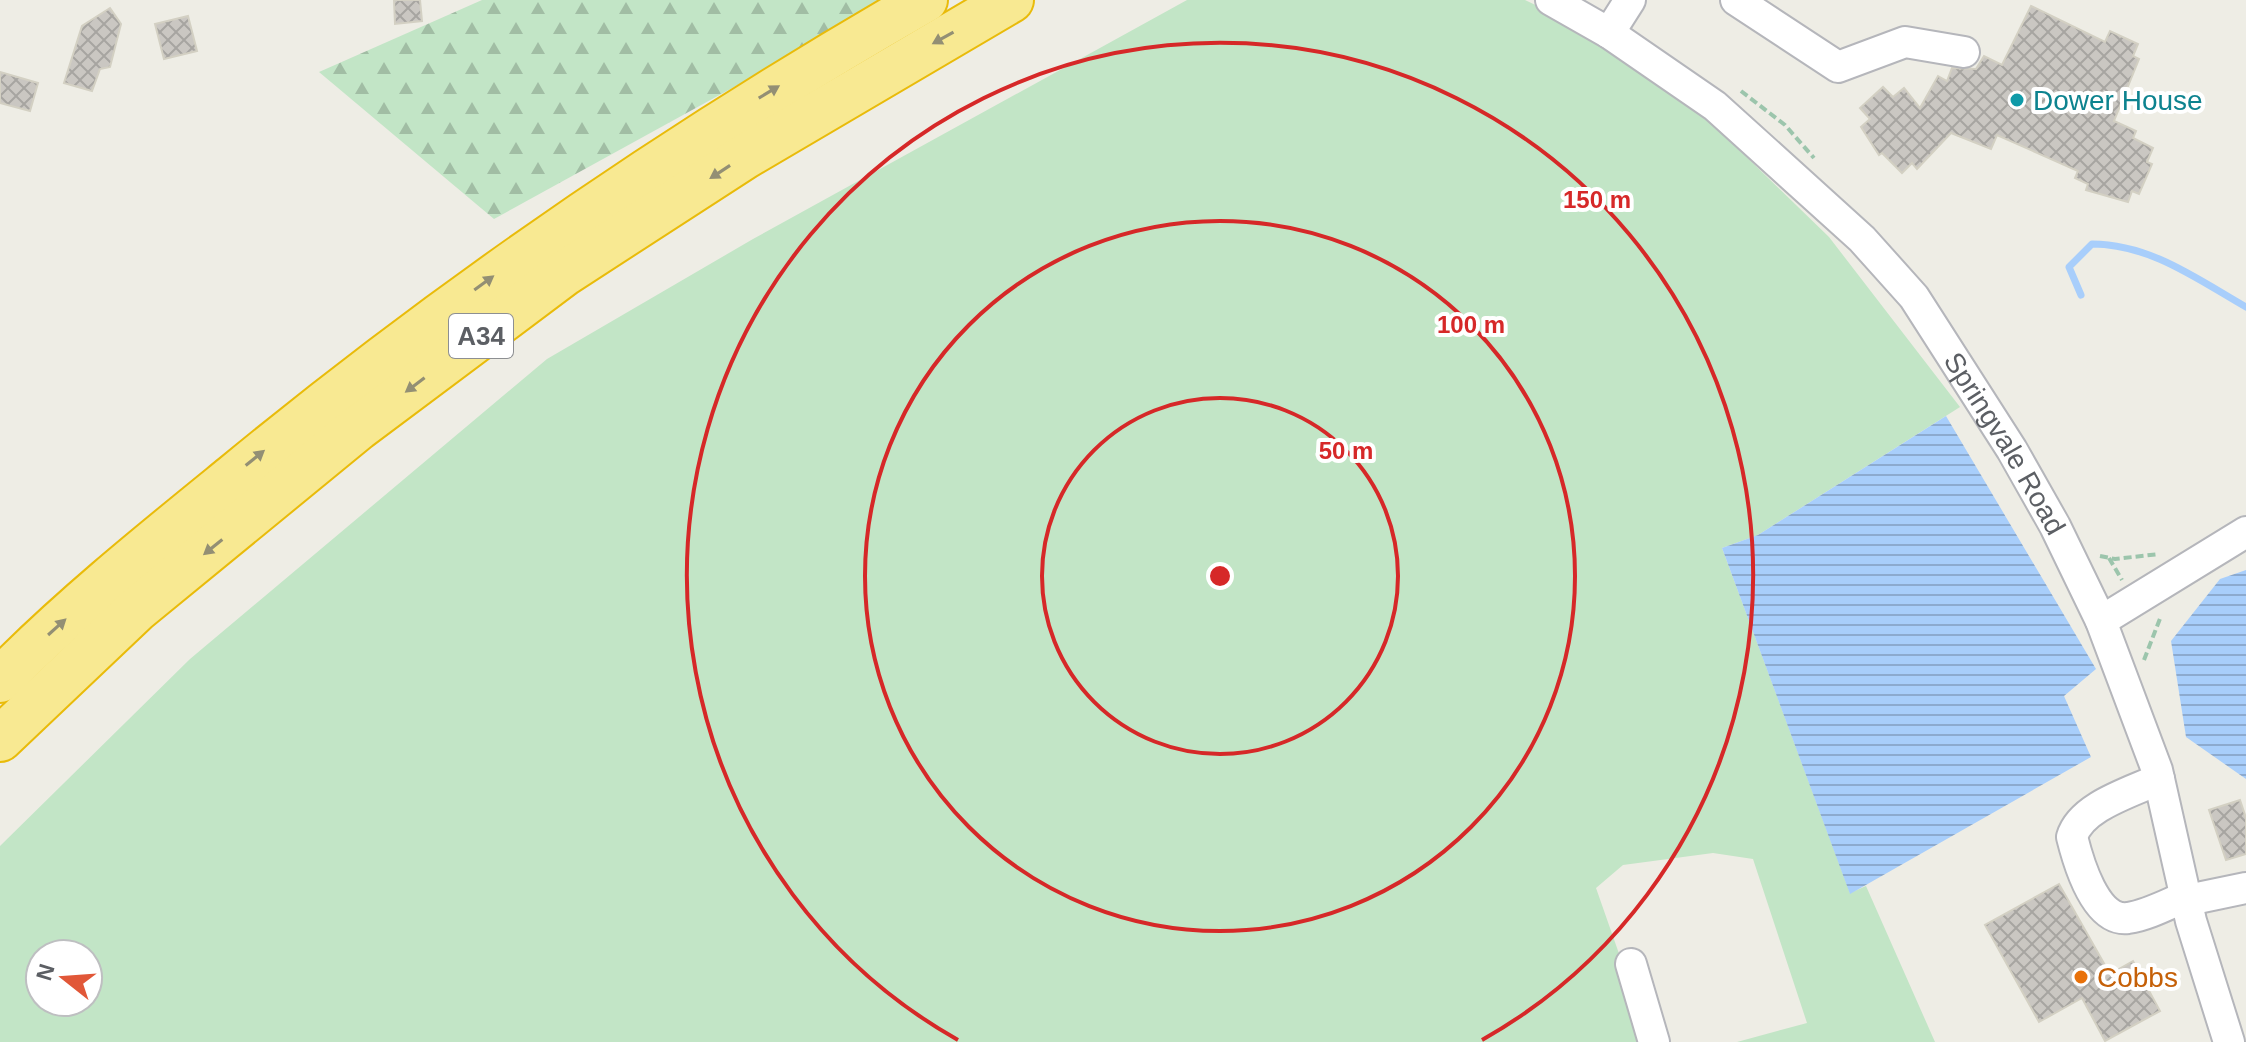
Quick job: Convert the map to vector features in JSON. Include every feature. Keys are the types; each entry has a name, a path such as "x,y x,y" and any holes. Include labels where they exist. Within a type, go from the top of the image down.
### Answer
{"highway":[{"name":"A34","path":"0,680 129,562 354,377 548,237 714,125 925,0"},
{"name":"A34","path":"0,739 149,600 358,428 565,273 758,148 1011,0"}],"street":[{"name":"Springvale Road","path":"1551,0 1609,33 1715,106 1796,176 1862,239 1914,297 2012,450 2055,526 2101,621 2159,779 2191,921 2229,1042"},
{"path":"1609,33 1630,0"},
{"path":"1736,0 1838,67 1905,42 1964,52"},
{"path":"2101,621 2246,532"},
{"path":"2159,779 2090,813 2075,827 2072,837 2099,904 2110,914 2125,919 2188,898 2246,888"},
{"path":"1631,964 1654,1042"}],"path":[{"path":"2092,554 2115,559 2145,554 2205,555"},
{"path":"2132,699 2165,606 2172,575"}],"green space":[{"path":"482,0 892,0 494,219 319,72"},
{"path":"1187,0 1525,0 1596,34 1693,105 1829,237 1960,407 1758,535 1722,548 1850,893 1866,886 1935,1042 1737,1042 1807,1023 1753,859 1713,853 1623,865 1596,888 1650,1042 0,1042 0,846 190,659 547,359 753,239"}],"water":[{"path":"1946,416 2096,669 2064,696 2091,757 1850,894 1722,548 1758,535"},
{"path":"2246,570 2246,779 2186,737 2171,641 2220,579"}],"building":[{"path":"394,0 420,0 422,21 395,24"},
{"name":"Dower House","path":"2031,6 2105,42 2110,31 2138,44 2133,56 2139,59 2114,121 2136,131 2133,138 2153,148 2147,162 2152,164 2139,194 2132,191 2128,202 2086,190 2088,184 2075,178 2078,171 1997,135 1991,149 1951,133 1917,169 1912,163 1902,173 1882,153 1879,155 1861,127 1870,119 1860,108 1883,87 1893,97 1904,88 1920,108 1938,76 1947,81 1952,68 1976,69 1984,56 2002,65"},
{"path":"110,8 121,24 110,67 100,69 92,91 64,83 82,26"},
{"path":"188,16 197,51 164,59 155,24"},
{"path":"0,72 38,83 30,111 0,103"},
{"path":"2240,800 2246,818 2246,854 2226,860 2209,810"},
{"name":"Cobbs","path":"2059,884 2110,974 2133,961 2160,1011 2105,1041 2082,998 2039,1022 1985,925"}],"waterway":[{"path":"2081,295 2069,267 2092,244 2134,250 2153,257 2246,307"}],"place":[{"name":"Dower House","path":"2017,100"},
{"name":"Cobbs","path":"2081,977"}]}
